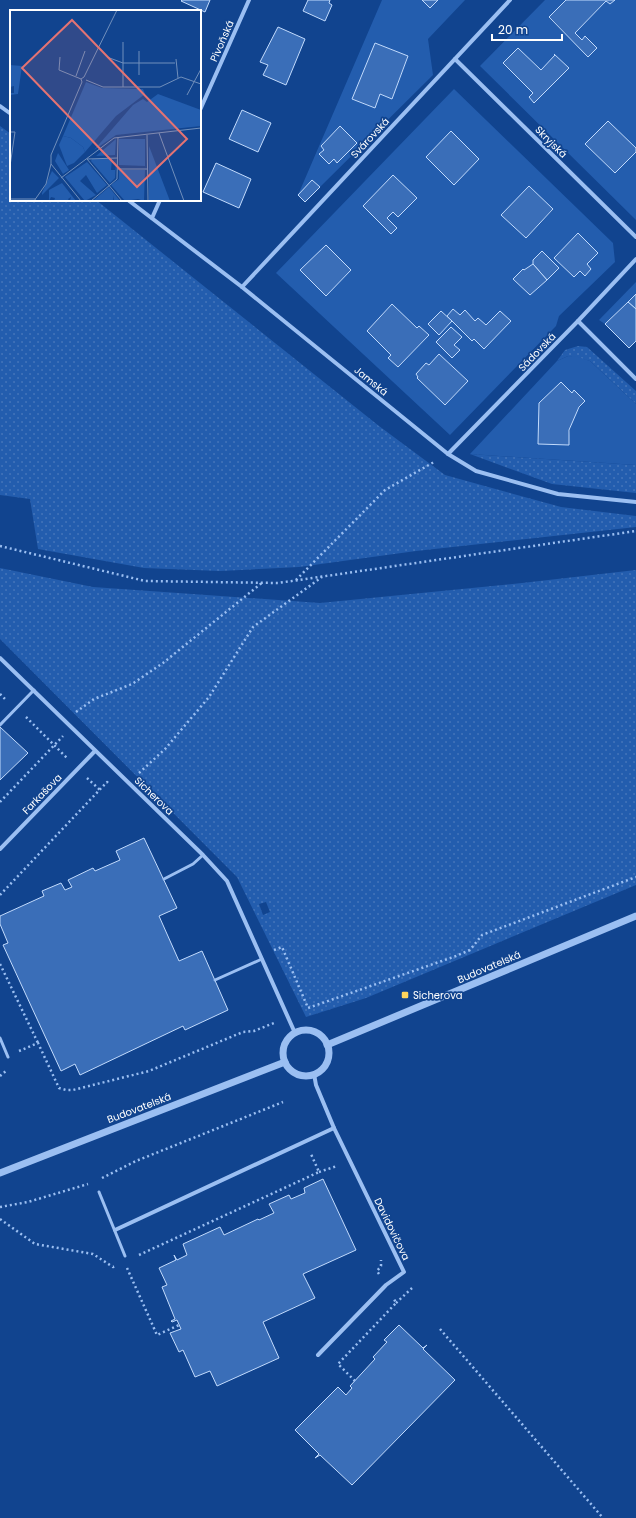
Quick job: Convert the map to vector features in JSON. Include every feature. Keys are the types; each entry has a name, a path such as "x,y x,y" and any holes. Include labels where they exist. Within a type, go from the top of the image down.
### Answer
{"street":[{"name":"Pivoňská","path":"201,108 249,0"},
{"name":"Svárovská","path":"242,286 510,0"},
{"name":"Skryjská","path":"455,58 636,237"},
{"path":"0,106 10,113"},
{"name":"Jamská","path":"129,201 242,286 448,454 476,471 558,494 636,502"},
{"path":"152,218 160,201"},
{"name":"Sádovská","path":"448,454 578,321 636,259"},
{"path":"578,321 636,379"},
{"name":"Sicherova","path":"0,658 203,855 227,881 295,1033"},
{"name":"Farkašova","path":"0,849 95,750"},
{"name":"Budovatelská","path":"327,1045 636,916"},
{"path":"302,1030 310,1031 323,1038 327,1045 328,1059 325,1066 314,1074 307,1076 294,1073 284,1062 283,1049 290,1037 302,1030"},
{"name":"Budovatelská","path":"0,1173 284,1062"},
{"name":"Davidovičova","path":"314,1074 316,1085 334,1128 404,1272 386,1285 318,1355"},
{"path":"115,1230 334,1128"}],"lane":[{"path":"0,725 34,690"},
{"path":"164,879 193,864 203,855"},
{"path":"215,980 261,957"},
{"path":"0,1038 8,1057"},
{"path":"99,1192 126,1256"}],"path":[{"path":"296,580 385,490 448,454"},
{"path":"0,546 144,581 278,583 636,531"},
{"path":"128,782 165,749 209,697 253,627 324,576"},
{"path":"65,720 94,698 132,684 163,663 263,582"},
{"path":"0,694 100,790"},
{"path":"0,802 72,728"},
{"path":"0,895 107,782 112,788"},
{"path":"261,957 282,947 308,1008 391,980 470,950 482,935 636,877"},
{"path":"0,964 59,1088 73,1090 149,1071 243,1032 254,1031 274,1023"},
{"path":"8,1057 38,1042"},
{"path":"97,1181 136,1161 282,1102"},
{"path":"310,1152 319,1172"},
{"path":"134,1257 319,1172 336,1165 340,1172"},
{"path":"0,1207 28,1202 91,1184"},
{"path":"0,1219 34,1244 93,1254 113,1267"},
{"path":"381,1256 381,1266 377,1271 396,1304"},
{"path":"124,1262 157,1335 179,1325"},
{"path":"355,1381 338,1364 412,1288"},
{"path":"440,1328 603,1518"}],"shaded area":[{"path":"382,0 465,0 428,39 433,75 320,187 312,180 298,195","holes":["375,43 408,57 392,99 380,94 375,108 352,99","340,127 357,143 337,163 334,159 329,164 320,154 324,150 321,146"]},
{"path":"545,0 566,0 549,18 588,56 597,48 586,36 582,40 575,33 606,1 610,4 615,0 636,0 636,148 608,121 585,144 615,173 636,152 636,220 480,66","holes":["518,48 541,70 555,55 569,68 534,102 529,97 533,93 503,64"]},
{"path":"454,89 613,243 615,262 559,316 556,326 450,435 276,273","holes":["451,131 454,185 426,157","393,175 417,198 393,212 387,218 391,234 363,206","529,186 553,210 526,238 502,215","578,233 597,253 587,264 591,269 585,276 580,271 574,277 554,258","326,245 351,270 326,296 301,270","542,251 559,268 530,295 513,279 523,269 524,270 533,264 533,260","392,305 417,328 419,326 429,335 398,367 388,358 391,355 367,331","453,309 460,315 465,311 475,321 478,318 486,325 500,311 511,321 484,349 474,339 472,341 452,321 439,335 428,324 441,311 447,316","451,328 462,337 454,345 459,350 452,357 436,342","439,354 468,381 445,405 417,378 418,377 416,374 426,363 429,365"]},
{"path":"0,126 10,133 10,201 97,201 379,426 445,475 561,507 636,516 636,527 416,551 299,567 220,571 144,568 38,549 30,499 0,495"},
{"path":"636,282 636,294 605,324 599,320"},
{"path":"578,346 587,347 636,391 636,404 590,361 568,356 557,361 565,350"},
{"path":"568,356 578,357 590,361 636,404 636,465 470,454 557,361","holes":["561,382 572,393 574,390 585,401 577,411 572,422 568,445 538,444 539,404"]},
{"path":"470,454 636,465 636,493 552,484"},
{"path":"0,568 93,587 320,603 636,570 636,885 366,998 306,1017 237,877 0,639","holes":["266,902 270,912 263,915 259,904"]}],"building":[{"path":"182,0 210,0 205,12 181,1"},
{"path":"308,0 330,0 329,3 332,5 325,21 303,11"},
{"path":"422,0 438,0 430,8"},
{"path":"566,0 615,0 610,4 606,1 575,33 582,40 585,36 597,48 588,57 549,17"},
{"path":"278,27 305,39 286,85 263,75 268,65 260,62"},
{"path":"375,43 408,56 392,99 380,94 375,108 352,99"},
{"path":"518,48 541,70 555,55 554,54 569,68 534,103 529,97 533,93 503,63"},
{"path":"242,110 271,123 258,152 229,139"},
{"path":"608,121 636,148 636,152 615,173 585,144"},
{"path":"340,126 357,143 337,163 334,159 329,164 319,154 324,150 321,146"},
{"path":"451,131 479,159 454,185 426,157"},
{"path":"216,163 251,179 239,208 203,192"},
{"path":"393,175 417,198 398,217 393,212 387,218 397,228 391,234 363,206"},
{"path":"312,180 320,187 305,202 298,195"},
{"path":"529,186 553,209 526,238 501,215"},
{"path":"578,233 598,253 587,264 591,269 585,276 580,271 574,277 554,258"},
{"path":"326,245 351,270 326,296 300,270"},
{"path":"542,251 559,268 547,280 533,264 533,260"},
{"path":"533,264 547,280 530,295 513,279 523,269 524,270"},
{"path":"636,294 636,309 628,302"},
{"path":"628,302 636,309 636,341 629,348 605,324"},
{"path":"392,304 417,328 419,326 429,335 398,367 388,358 391,355 367,331"},
{"path":"453,309 460,315 465,310 475,321 478,318 486,325 500,311 511,321 484,349 474,339 472,341 447,316"},
{"path":"441,311 452,321 439,335 428,324"},
{"path":"451,327 462,337 454,345 460,350 452,358 436,342"},
{"path":"439,354 468,381 445,405 417,378 418,377 416,374 426,363 429,365"},
{"path":"561,382 572,393 574,390 585,401 579,407 569,430 569,445 538,444 539,403"},
{"path":"0,727 28,753 0,780"},
{"path":"144,838 177,908 159,916 179,961 202,951 228,1010 185,1030 183,1026 80,1075 75,1064 61,1071 3,945 8,943 0,924 0,916 44,896 42,891 61,883 65,890 72,887 68,880 93,868 95,871 120,860 116,851"},
{"path":"323,1179 356,1250 303,1274 315,1298 263,1322 279,1358 217,1386 210,1371 195,1377 183,1350 179,1352 170,1333 181,1329 177,1320 171,1321 175,1319 162,1287 167,1285 159,1268 176,1260 174,1255 177,1260 187,1255 183,1244 220,1227 224,1235 258,1219 259,1220 274,1213 269,1204 289,1195 291,1199 305,1193 304,1188"},
{"path":"399,1325 423,1348 427,1345 423,1349 455,1380 352,1485 320,1455 315,1458 319,1454 295,1430 338,1387 346,1395 352,1388 350,1386 375,1359 373,1357 387,1342 384,1340"}],"place":[{"name":"Sicherova","path":"405,995"}]}
